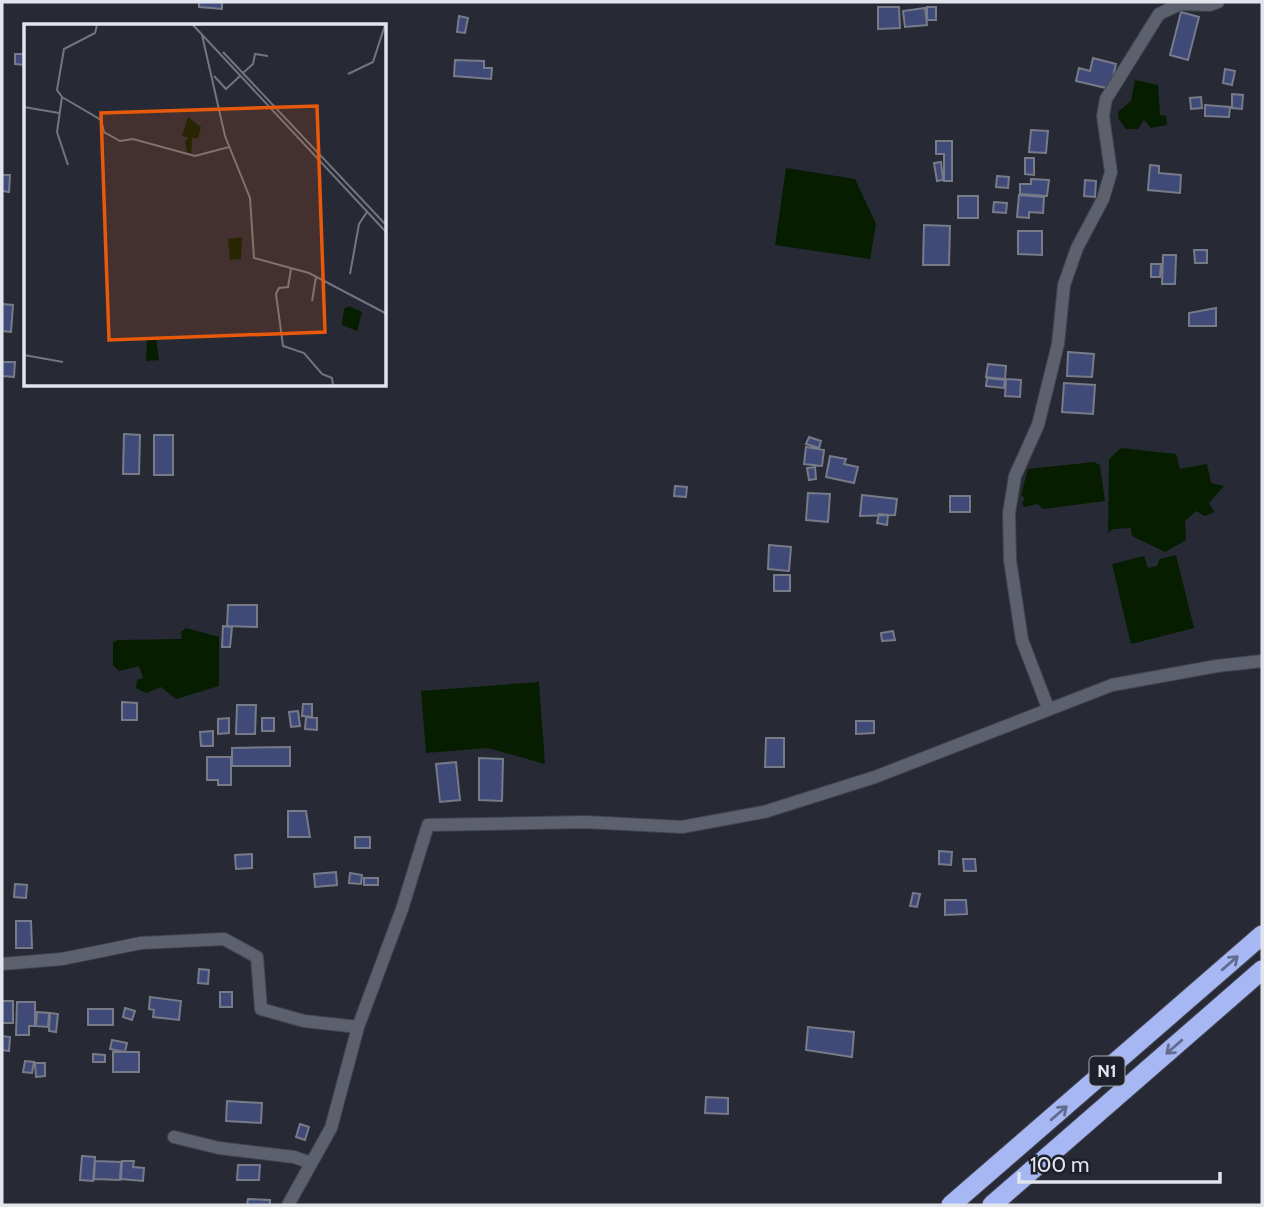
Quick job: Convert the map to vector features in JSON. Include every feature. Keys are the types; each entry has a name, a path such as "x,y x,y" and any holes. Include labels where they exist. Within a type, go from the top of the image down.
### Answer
{"highway":[{"name":"N1","path":"951,1205 1262,935"},
{"name":"N1","path":"992,1205 1262,970"}],"street":[{"path":"1048,708 1020,629 1010,560 1009,513 1015,476 1038,425 1058,344 1064,285 1077,248 1103,199 1111,172 1103,116 1106,99 1159,14 1180,4 1210,5 1218,2"},
{"path":"288,1205 331,1129 358,1027 402,909 428,825 584,822 682,827 764,812 898,768 1112,685 1216,666 1262,662"},
{"path":"2,964 62,959 141,943 224,939 257,957 261,1009 304,1021 358,1027"},
{"path":"174,1137 219,1148 294,1157 311,1163"}],"shaded area":[{"path":"1135,80 1158,85 1160,115 1166,116 1167,125 1151,128 1144,120 1138,129 1126,129 1118,118 1118,112 1131,101"},
{"path":"786,168 855,179 876,224 870,259 775,245"},
{"path":"1121,448 1176,454 1180,469 1207,464 1211,483 1224,486 1209,503 1214,512 1205,516 1196,511 1185,521 1186,540 1165,552 1132,536 1131,528 1113,529 1108,533 1109,459"},
{"path":"1094,462 1100,465 1105,501 1043,509 1038,504 1024,507 1022,503 1025,498 1021,495 1028,469"},
{"path":"1176,555 1194,628 1131,644 1112,564 1144,556 1148,568 1157,566 1160,559"},
{"path":"186,628 219,637 219,686 176,699 161,687 146,693 136,688 137,680 143,678 139,666 119,671 113,665 113,642 182,639 181,632"},
{"path":"539,682 545,764 488,748 426,753 421,691"}],"building":[{"path":"199,2 222,2 222,9 199,7"},
{"path":"878,7 899,7 900,28 878,29"},
{"path":"927,7 936,7 936,20 927,20"},
{"path":"925,8 927,25 905,27 903,11"},
{"path":"1181,12 1199,17 1188,60 1170,55"},
{"path":"459,16 468,18 465,33 457,32"},
{"path":"15,54 24,54 24,65 15,64"},
{"path":"1093,58 1116,64 1110,89 1076,81 1079,68 1090,71"},
{"path":"455,60 484,61 484,68 492,68 491,79 454,76"},
{"path":"1225,69 1235,71 1232,85 1223,83"},
{"path":"1232,94 1243,95 1242,109 1232,108"},
{"path":"1201,97 1202,108 1191,109 1190,98"},
{"path":"1205,105 1230,107 1229,117 1205,116"},
{"path":"1031,130 1048,131 1046,153 1029,152"},
{"path":"936,141 952,141 952,181 944,181 944,154 936,154"},
{"path":"1025,158 1034,158 1034,175 1025,174"},
{"path":"941,162 943,180 937,181 934,163"},
{"path":"1150,165 1159,166 1159,173 1181,175 1180,193 1148,190"},
{"path":"2,175 10,175 9,192 2,191"},
{"path":"997,176 1009,177 1008,188 996,187"},
{"path":"1031,179 1049,180 1047,196 1020,194 1020,184 1031,184"},
{"path":"1085,180 1096,181 1095,197 1084,196"},
{"path":"1019,195 1044,197 1043,213 1029,212 1029,218 1017,217"},
{"path":"958,196 978,196 978,218 958,218"},
{"path":"994,202 1007,203 1006,213 993,212"},
{"path":"924,225 950,226 949,265 923,265"},
{"path":"1018,231 1042,231 1042,255 1018,254"},
{"path":"1194,250 1207,250 1207,263 1195,263"},
{"path":"1163,255 1176,255 1175,284 1162,284"},
{"path":"1151,264 1161,264 1160,277 1151,277"},
{"path":"2,304 13,305 11,332 2,331"},
{"path":"1216,308 1216,326 1189,326 1189,313"},
{"path":"1068,352 1094,354 1092,377 1067,376"},
{"path":"2,362 15,362 14,377 2,376"},
{"path":"988,364 1006,366 1005,379 986,377"},
{"path":"987,378 1005,380 1004,388 986,386"},
{"path":"1006,379 1021,380 1020,397 1005,396"},
{"path":"1064,383 1095,385 1093,414 1062,412"},
{"path":"124,434 140,435 139,474 123,474"},
{"path":"154,435 173,435 173,475 154,475"},
{"path":"809,437 821,441 819,448 806,444"},
{"path":"806,447 824,450 822,466 804,464"},
{"path":"830,456 846,459 844,464 858,467 854,483 826,477"},
{"path":"815,467 816,479 809,480 807,468"},
{"path":"675,486 687,487 686,497 674,496"},
{"path":"808,493 830,494 828,522 806,520"},
{"path":"862,495 897,499 895,515 860,516"},
{"path":"950,496 970,496 970,512 950,512"},
{"path":"879,514 888,515 887,525 877,523"},
{"path":"769,545 791,547 789,571 768,569"},
{"path":"774,575 790,575 790,591 774,591"},
{"path":"228,605 257,605 257,627 227,626"},
{"path":"223,626 232,627 230,647 222,647"},
{"path":"893,631 895,640 882,641 881,633"},
{"path":"122,702 137,703 137,720 122,720"},
{"path":"303,704 312,704 312,717 302,716"},
{"path":"237,705 256,705 255,734 236,734"},
{"path":"298,711 300,726 291,727 289,712"},
{"path":"306,717 317,718 317,730 305,729"},
{"path":"229,718 229,733 218,734 218,719"},
{"path":"262,718 274,718 274,731 262,731"},
{"path":"856,721 874,721 874,733 856,734"},
{"path":"213,731 213,746 201,746 200,732"},
{"path":"766,738 784,738 784,767 765,767"},
{"path":"290,747 290,766 232,766 232,748"},
{"path":"207,757 231,757 231,785 218,785 218,780 207,780"},
{"path":"479,758 503,759 502,801 479,800"},
{"path":"456,762 460,800 440,802 436,764"},
{"path":"288,811 306,811 310,837 288,837"},
{"path":"355,837 370,837 370,848 355,848"},
{"path":"939,851 952,852 951,865 939,864"},
{"path":"252,854 252,868 236,869 235,855"},
{"path":"963,859 975,859 976,871 964,871"},
{"path":"336,872 337,885 315,887 314,874"},
{"path":"350,873 362,875 361,884 349,883"},
{"path":"364,878 378,878 378,885 364,885"},
{"path":"15,884 27,885 26,898 14,897"},
{"path":"913,893 920,894 917,907 910,906"},
{"path":"945,900 966,900 967,914 945,915"},
{"path":"16,921 31,921 32,948 16,948"},
{"path":"199,969 209,970 208,984 198,983"},
{"path":"220,992 232,992 232,1007 220,1007"},
{"path":"150,997 181,1001 179,1020 153,1017 154,1010 149,1009"},
{"path":"2,1001 13,1001 13,1023 2,1023"},
{"path":"17,1002 35,1002 35,1026 29,1026 29,1035 16,1035"},
{"path":"125,1008 135,1011 132,1020 123,1017"},
{"path":"88,1009 113,1009 113,1025 88,1025"},
{"path":"37,1012 49,1013 48,1027 36,1026"},
{"path":"50,1013 58,1014 56,1032 49,1031"},
{"path":"808,1027 854,1032 852,1057 806,1050"},
{"path":"2,1036 10,1037 9,1051 2,1050"},
{"path":"112,1040 127,1043 125,1052 110,1049"},
{"path":"113,1052 139,1052 139,1072 113,1072"},
{"path":"93,1054 105,1055 105,1062 93,1062"},
{"path":"25,1061 34,1062 32,1073 23,1072"},
{"path":"35,1063 45,1063 45,1076 36,1077"},
{"path":"706,1097 728,1098 728,1114 705,1113"},
{"path":"227,1101 262,1103 261,1123 226,1121"},
{"path":"300,1124 309,1127 305,1140 296,1137"},
{"path":"82,1156 95,1157 93,1181 80,1180"},
{"path":"95,1161 121,1162 120,1180 94,1179"},
{"path":"122,1161 134,1161 133,1167 144,1168 143,1181 121,1179"},
{"path":"238,1165 260,1165 259,1180 237,1180"},
{"path":"248,1199 270,1200 270,1205 247,1205"}]}
